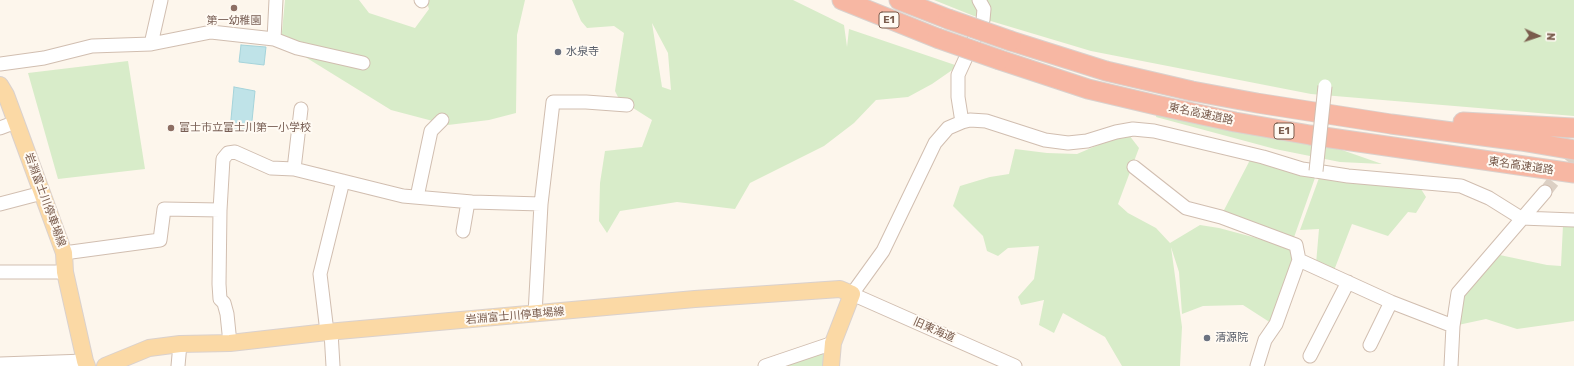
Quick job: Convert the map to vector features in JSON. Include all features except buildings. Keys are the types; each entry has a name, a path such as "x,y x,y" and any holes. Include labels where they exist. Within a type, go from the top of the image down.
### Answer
{"highway":[{"name":"東名高速道路","path":"842,0 937,38 1088,89 1235,122 1310,135 1574,173"},
{"name":"東名高速道路","path":"899,0 1011,41 1106,71 1192,91 1257,103 1574,150"},
{"path":"1329,114 1574,128"},
{"path":"1533,167 1574,178"}],"main road":[{"name":"岩淵富士川停車場線","path":"0,85 6,95 64,253 65,272 86,364"},
{"name":"岩淵富士川停車場線","path":"105,366 149,348 180,344 230,342 811,290 840,289 852,294"},
{"path":"831,366 833,343 852,294"}],"street":[{"path":"151,44 161,0"},
{"path":"274,39 276,0"},
{"path":"962,122 958,97 958,75 983,20 984,9 979,0"},
{"path":"0,64 44,58 92,46 151,44 211,32 274,39 297,48 363,63"},
{"path":"1316,171 1325,86"},
{"path":"535,314 541,204 553,102 586,102 627,105"},
{"path":"294,169 301,109"},
{"path":"417,197 431,131 442,120"},
{"path":"852,294 883,251 935,143 948,128 970,120 986,121 1044,140 1068,143 1087,142 1116,132 1134,129 1154,131 1263,157 1302,169 1348,176 1461,186 1489,198 1521,218 1574,220"},
{"path":"0,128 16,122"},
{"path":"230,342 227,314 224,303 220,299 219,284 220,210 223,159 228,154 235,152 271,168 294,169 403,196 468,202 541,204"},
{"path":"1134,167 1186,208 1222,217 1296,245 1299,260 1276,324 1265,340 1257,366"},
{"path":"333,366 320,274 343,181"},
{"path":"1451,366 1453,326 1458,293 1521,218 1545,192"},
{"path":"0,204 42,193"},
{"path":"463,231 468,202"},
{"path":"64,253 160,240 164,209 220,210"},
{"path":"1299,260 1391,302 1453,326"},
{"path":"0,272 65,272"},
{"path":"1310,356 1348,282"},
{"name":"旧東海道","path":"852,294 1015,366"},
{"path":"1370,345 1391,302"},
{"path":"765,366 833,343"},
{"path":"178,366 180,344"},
{"path":"0,364 86,364"}],"green space":[{"path":"285,0 359,0 369,13 415,28 429,9 426,0 525,0 517,35 516,113 489,120 448,125 391,110 281,42"},
{"path":"572,0 793,0 844,25 847,47 849,29 958,66 932,84 908,97 876,100 854,123 824,146 750,183 735,209 677,202 620,211 607,233 599,221 600,183 605,151 642,147 652,120 619,99 615,91 624,33 614,26 587,28 581,21","holes":["652,23 668,53 671,90 662,87"]},
{"path":"934,0 1574,0 1574,116 1311,94 1091,51 974,16"},
{"path":"128,61 145,169 58,179 28,73"},
{"path":"1157,113 1342,150 1382,164 1340,162 1275,149 1156,117"},
{"path":"1129,135 1139,148 1118,204 1128,213 1156,228 1170,243 1200,225 1219,228 1290,247 1295,255 1271,323 1243,305 1203,306 1182,314 1179,272 1171,247 1182,327 1180,366 1122,366 1105,337 1063,313 1054,333 1039,325 1044,300 1021,305 1018,297 1034,279 1039,246 1008,248 998,256 987,251 983,236 953,206 960,186 990,177 1009,174 1015,149 1047,153 1077,154 1110,140"},
{"path":"1250,160 1316,175 1292,243 1223,212"},
{"path":"1319,178 1421,189 1426,197 1416,213 1408,212 1388,236 1352,224 1333,273 1316,264 1319,229 1300,230"},
{"path":"1563,225 1574,227 1574,321 1517,329 1486,319 1458,325 1460,298 1495,254 1547,265 1561,266"},
{"path":"828,349 826,366 779,366"}],"water":[{"path":"241,45 266,47 264,65 239,62"},
{"path":"234,87 255,91 251,131 230,130"}],"tunnel":[{"path":"1545,192 1574,155"}],"place":[{"name":"第一幼稚園","path":"234,8"},
{"name":"水泉寺","path":"558,52"},
{"name":"富士市立富士川第一小学校","path":"171,128"},
{"name":"清源院","path":"1207,338"}]}
